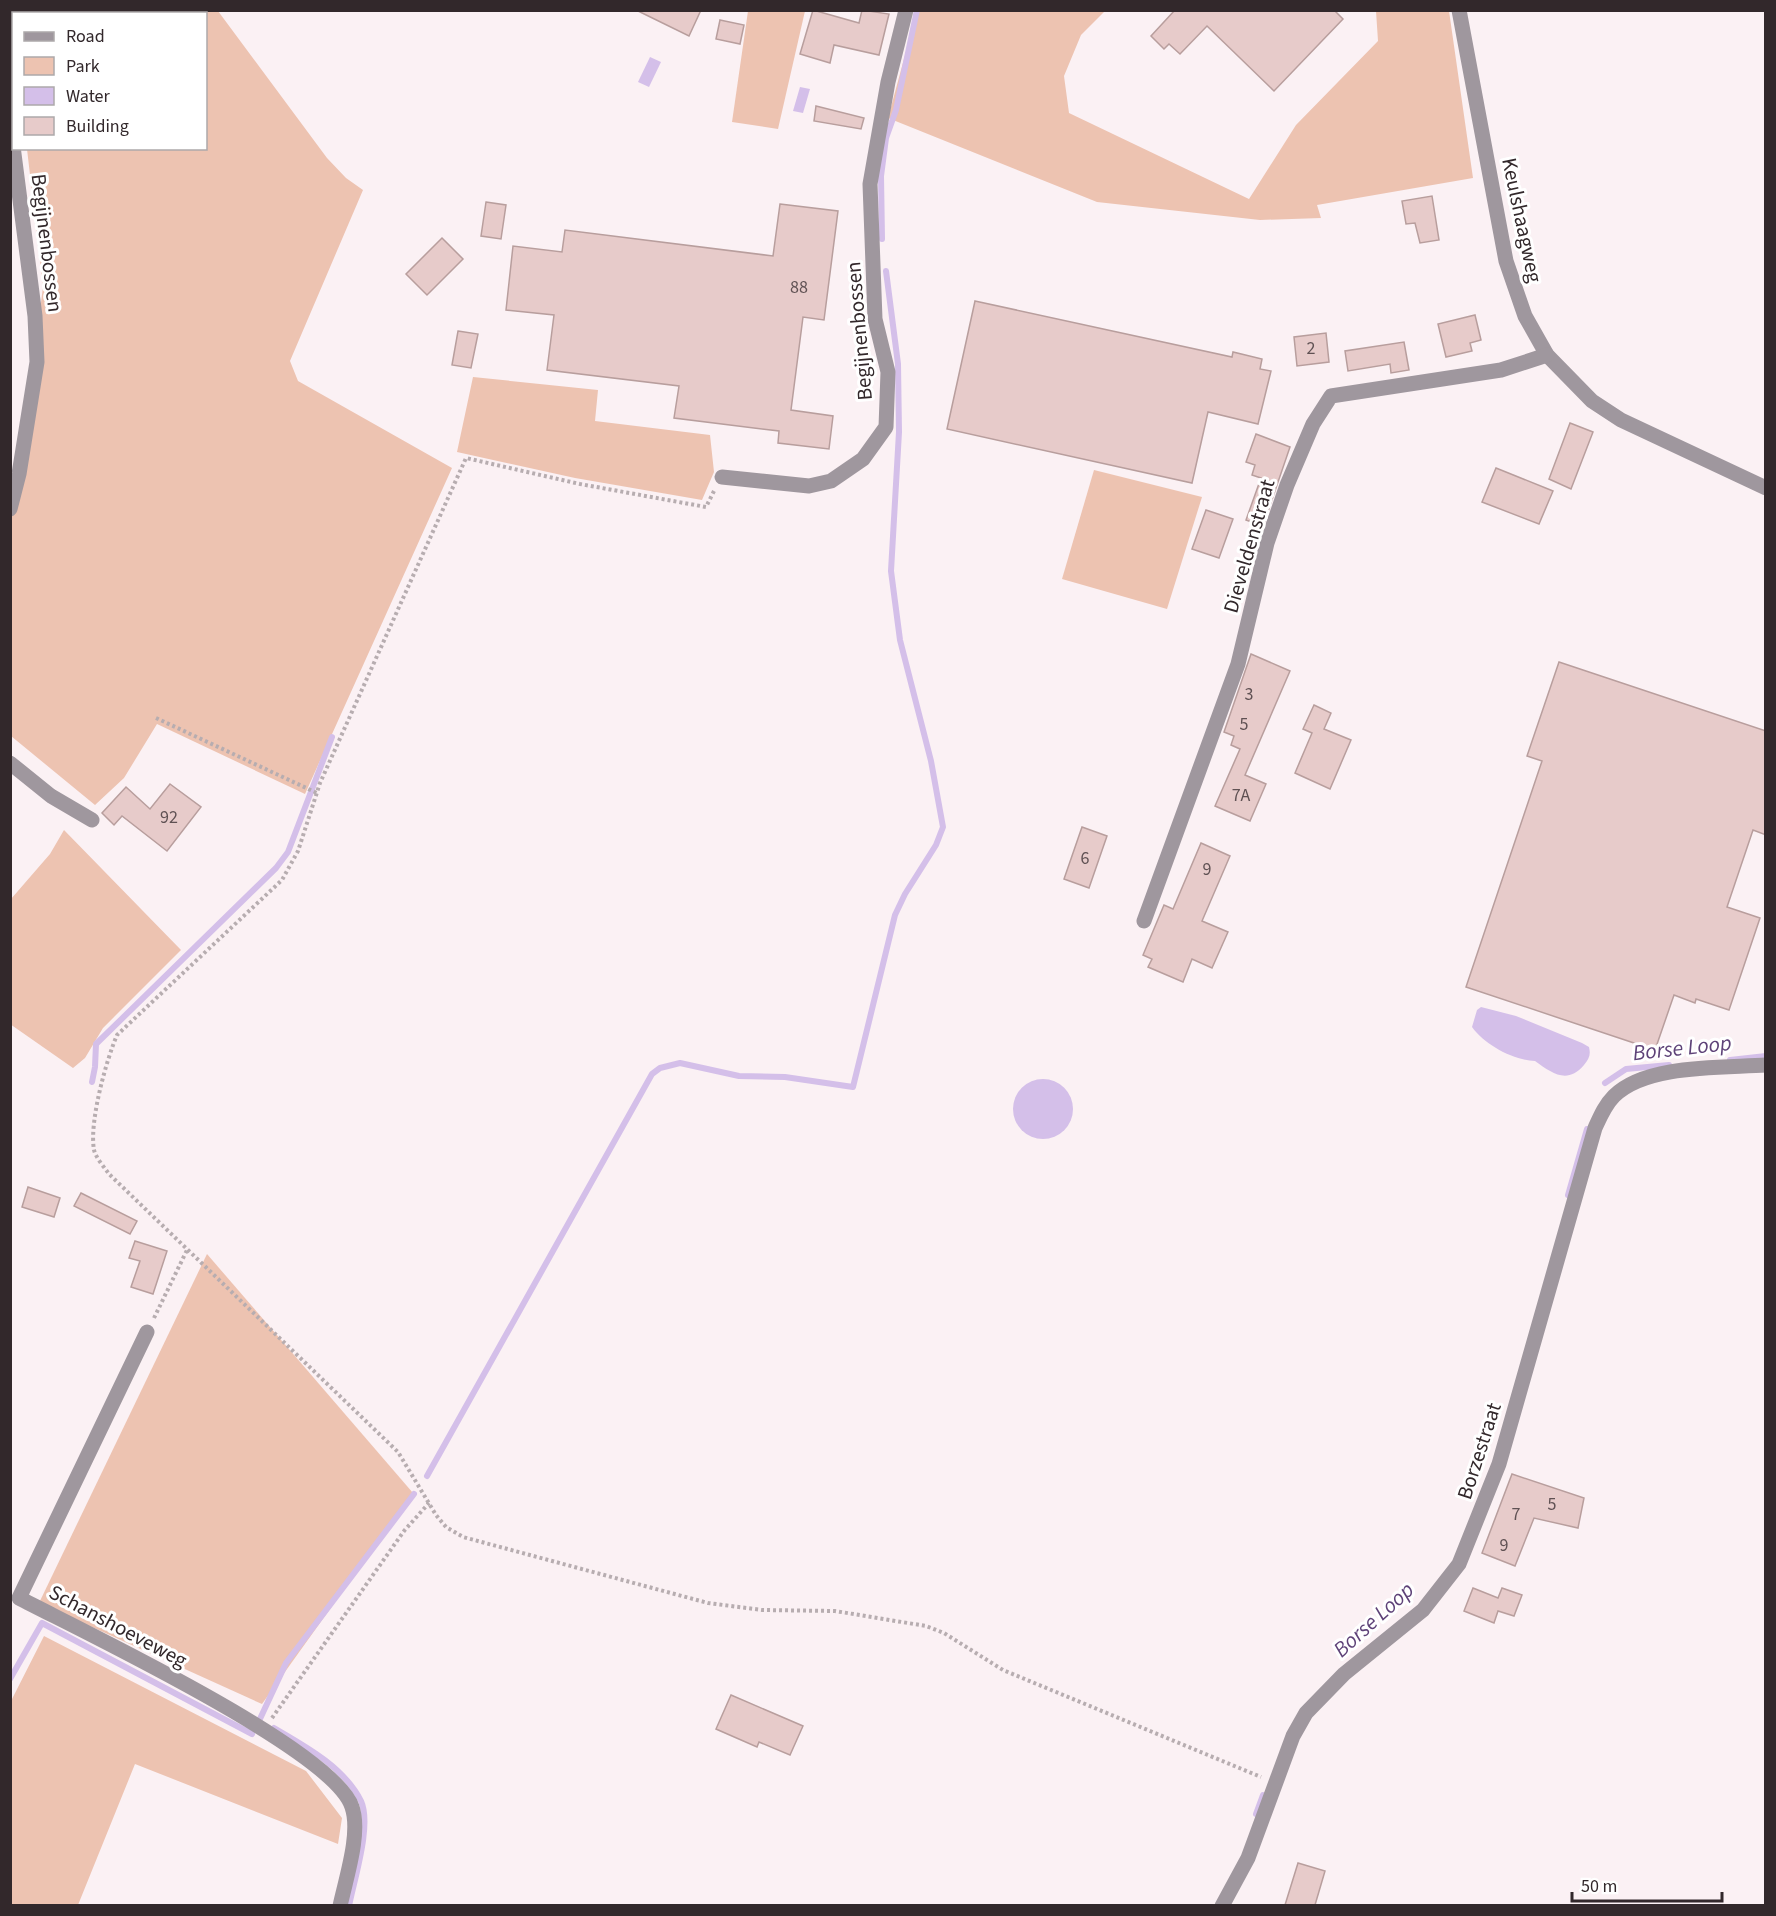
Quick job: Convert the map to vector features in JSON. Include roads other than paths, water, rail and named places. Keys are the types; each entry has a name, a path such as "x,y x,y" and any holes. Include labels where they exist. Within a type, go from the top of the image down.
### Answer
{"street":[{"name":"Begijnenbossen","path":"722,477 809,486 831,481 863,459 886,427 888,372 875,319 870,184 888,82 906,10"},
{"name":"Keulshaagweg","path":"1459,10 1506,261 1525,316 1547,355 1592,401 1621,420 1766,488"},
{"name":"Begijnenbossen","path":"10,123 12,139"},
{"name":"Begijnenbossen","path":"10,509 19,474 37,362 37,340 13,150"},
{"name":"Dieveldenstraat","path":"1144,921 1238,664 1267,543 1287,485 1313,423 1330,396 1501,370 1547,355"},
{"path":"10,763 51,796 92,820"},
{"name":"Borzestraat","path":"1222,1905 1248,1857 1293,1736 1306,1713 1344,1674 1423,1610 1459,1564 1499,1464 1595,1128 1602,1112 1613,1096 1628,1085 1646,1078 1667,1073 1766,1065"},
{"name":"Schanshoeveweg","path":"147,1332 19,1598 191,1688 310,1761 338,1785 352,1806 354,1835 340,1905"}],"water":[{"path":"650,57 661,62 649,87 638,82"},
{"path":"800,87 810,89 803,113 793,111"},
{"path":"1481,1007 1516,1016 1582,1043 1589,1047 1588,1059 1578,1071 1566,1076 1553,1073 1535,1061 1509,1055 1484,1040 1472,1027 1477,1010"},
{"path":"1043,1079 1060,1084 1068,1092 1073,1109 1068,1126 1060,1134 1043,1139 1026,1134 1018,1126 1013,1109 1018,1092 1026,1084"}],"waterway":[{"path":"882,239 881,176 886,138 896,110 917,10"},
{"path":"427,1476 652,1074 660,1068 680,1063 739,1076 785,1077 853,1087 895,915 905,894 936,845 943,827 931,761 900,640 891,571 899,432 898,364 886,271"},
{"path":"92,1082 96,1044 276,868 288,852 332,737"},
{"name":"Borse Loop","path":"1730,1060 1766,1056"},
{"name":"Borse Loop","path":"1605,1083 1626,1069 1669,1065"},
{"name":"Borse Loop","path":"1568,1195 1587,1129"},
{"path":"259,1721 286,1663 414,1494"},
{"path":"10,1679 42,1623 252,1734"},
{"path":"274,1728 323,1758 345,1778 361,1801 364,1811 363,1838 349,1906"},
{"name":"Borse Loop","path":"1256,1814 1263,1795"}]}
